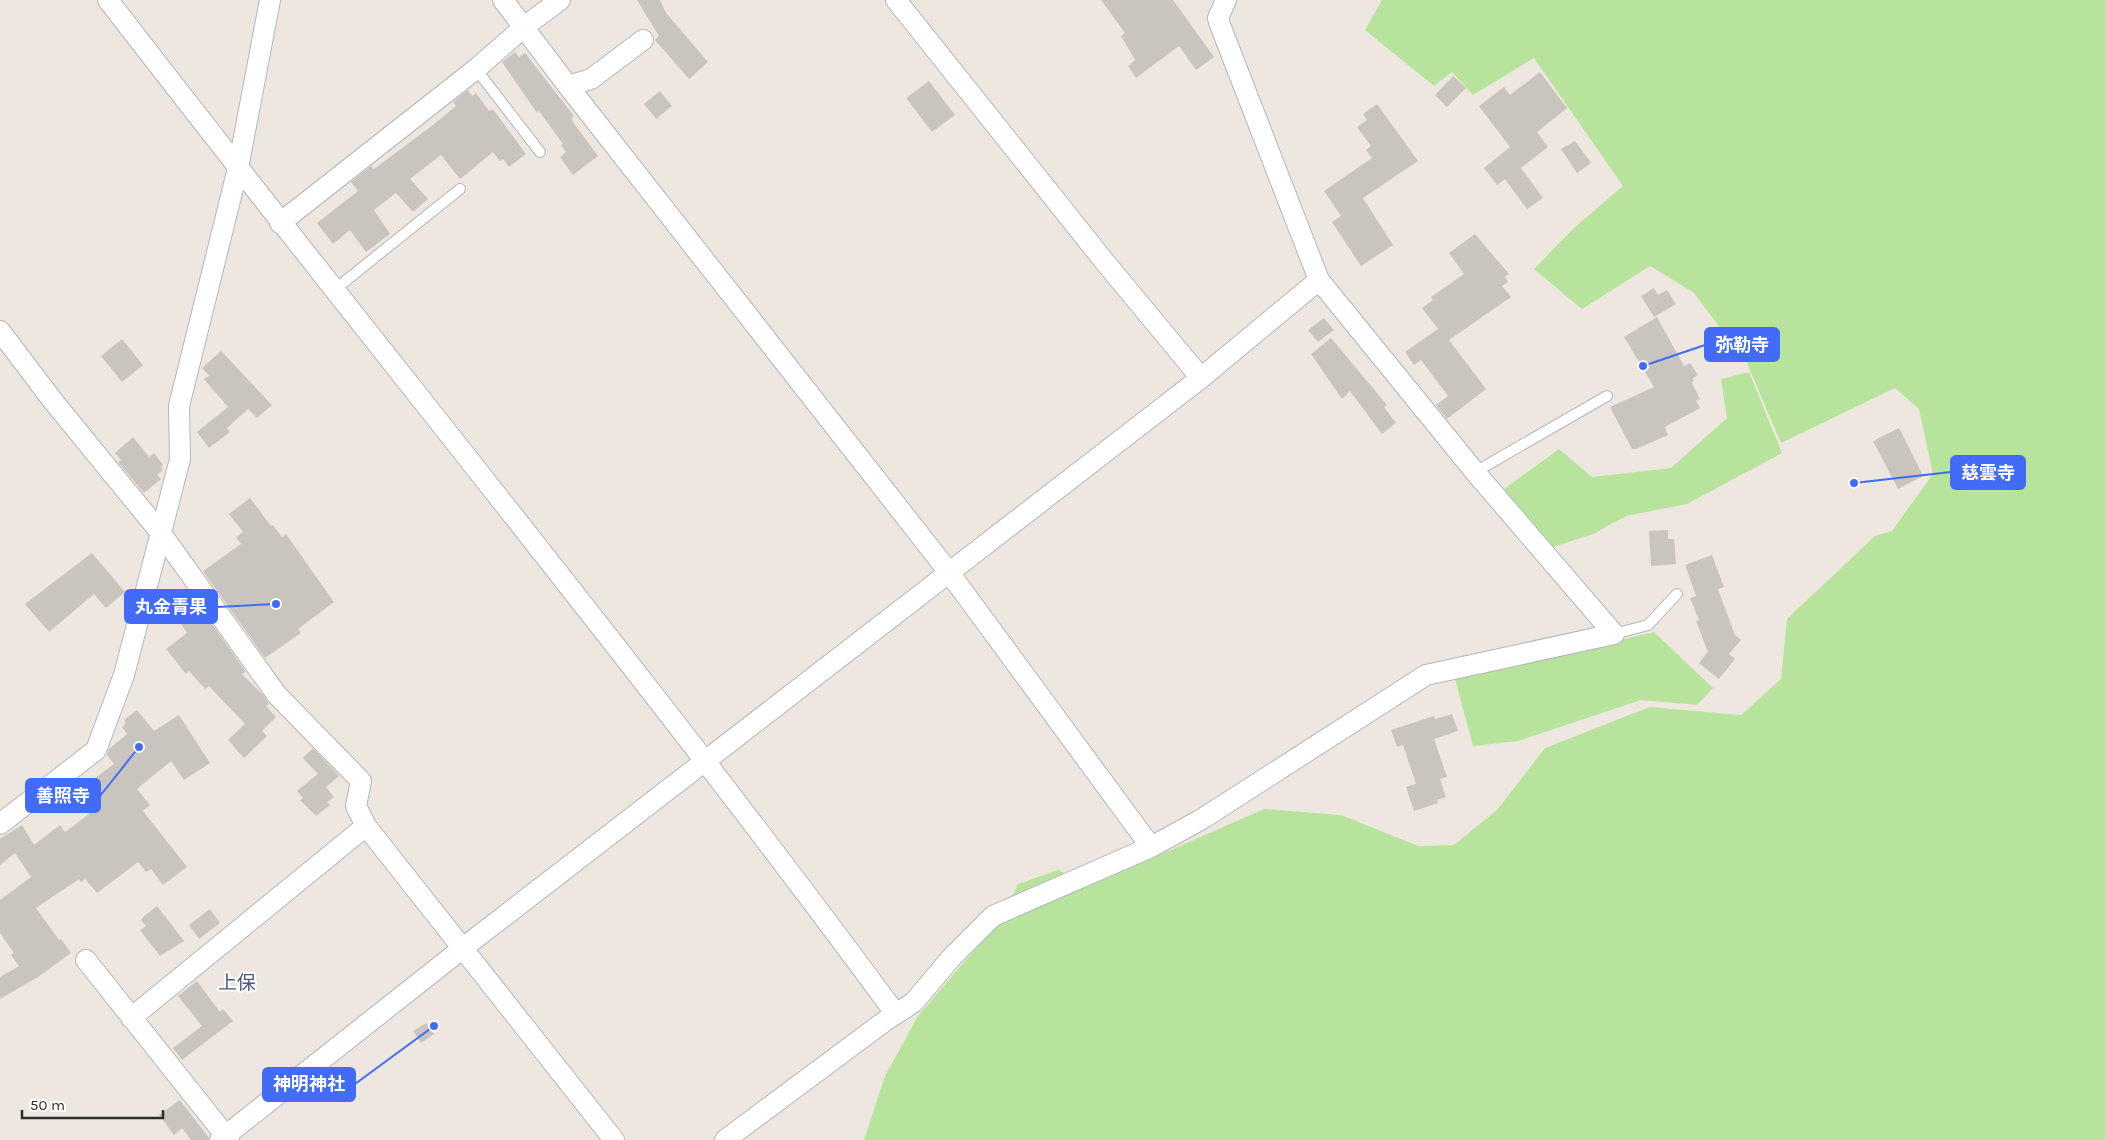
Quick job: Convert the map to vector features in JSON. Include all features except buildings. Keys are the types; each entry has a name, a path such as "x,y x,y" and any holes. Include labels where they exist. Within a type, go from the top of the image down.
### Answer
{"street":[{"path":"108,0 333,291 706,760 895,1013"},
{"path":"0,824 96,750 124,675 180,459 179,406 238,168 270,0"},
{"path":"503,0 568,86 948,571 1151,847"},
{"path":"280,223 476,69 524,27 560,0"},
{"path":"896,0 1104,261 1201,378"},
{"path":"725,1140 895,1013 914,1002 951,958 993,916 1151,847 1202,819 1426,675 1614,634 1475,472 1319,280 1220,25 1218,18 1226,0"},
{"path":"568,86 591,79 643,40"},
{"path":"86,960 225,1138 463,948 948,571 1201,378 1319,280"},
{"path":"0,331 53,401 160,532 277,695 360,780 356,806 366,826 614,1140"},
{"path":"131,1018 366,826"}],"lane":[{"path":"476,69 540,152"},
{"path":"333,291 460,189"},
{"path":"1475,472 1608,396"},
{"path":"1614,634 1648,625 1677,594"}],"green space":[{"path":"1382,0 2105,0 2105,1140 864,1140 885,1076 918,1016 1002,918 1018,884 1058,870 1089,886 1264,809 1341,815 1418,846 1454,845 1497,810 1545,748 1650,707 1741,715 1781,679 1787,619 1875,536 1892,531 1933,474 1919,409 1895,388 1781,443 1747,363 1693,292 1650,266 1582,309 1534,269 1574,228 1623,186 1534,58 1473,95 1452,72 1434,86 1365,30"},
{"path":"1749,372 1782,453 1687,504 1626,516 1593,534 1553,547 1504,489 1559,449 1592,477 1671,468 1727,418 1721,379"},
{"path":"1654,632 1713,688 1697,705 1641,700 1518,741 1473,746 1455,679"}],"place":[{"name":"弥勒寺","path":"1643,366"},
{"name":"慈雲寺","path":"1854,483"},
{"name":"丸金青果","path":"276,604"},
{"name":"善照寺","path":"139,747"},
{"name":"神明神社","path":"434,1026"}],"district":[{"name":"上保","path":"237,983"}]}
